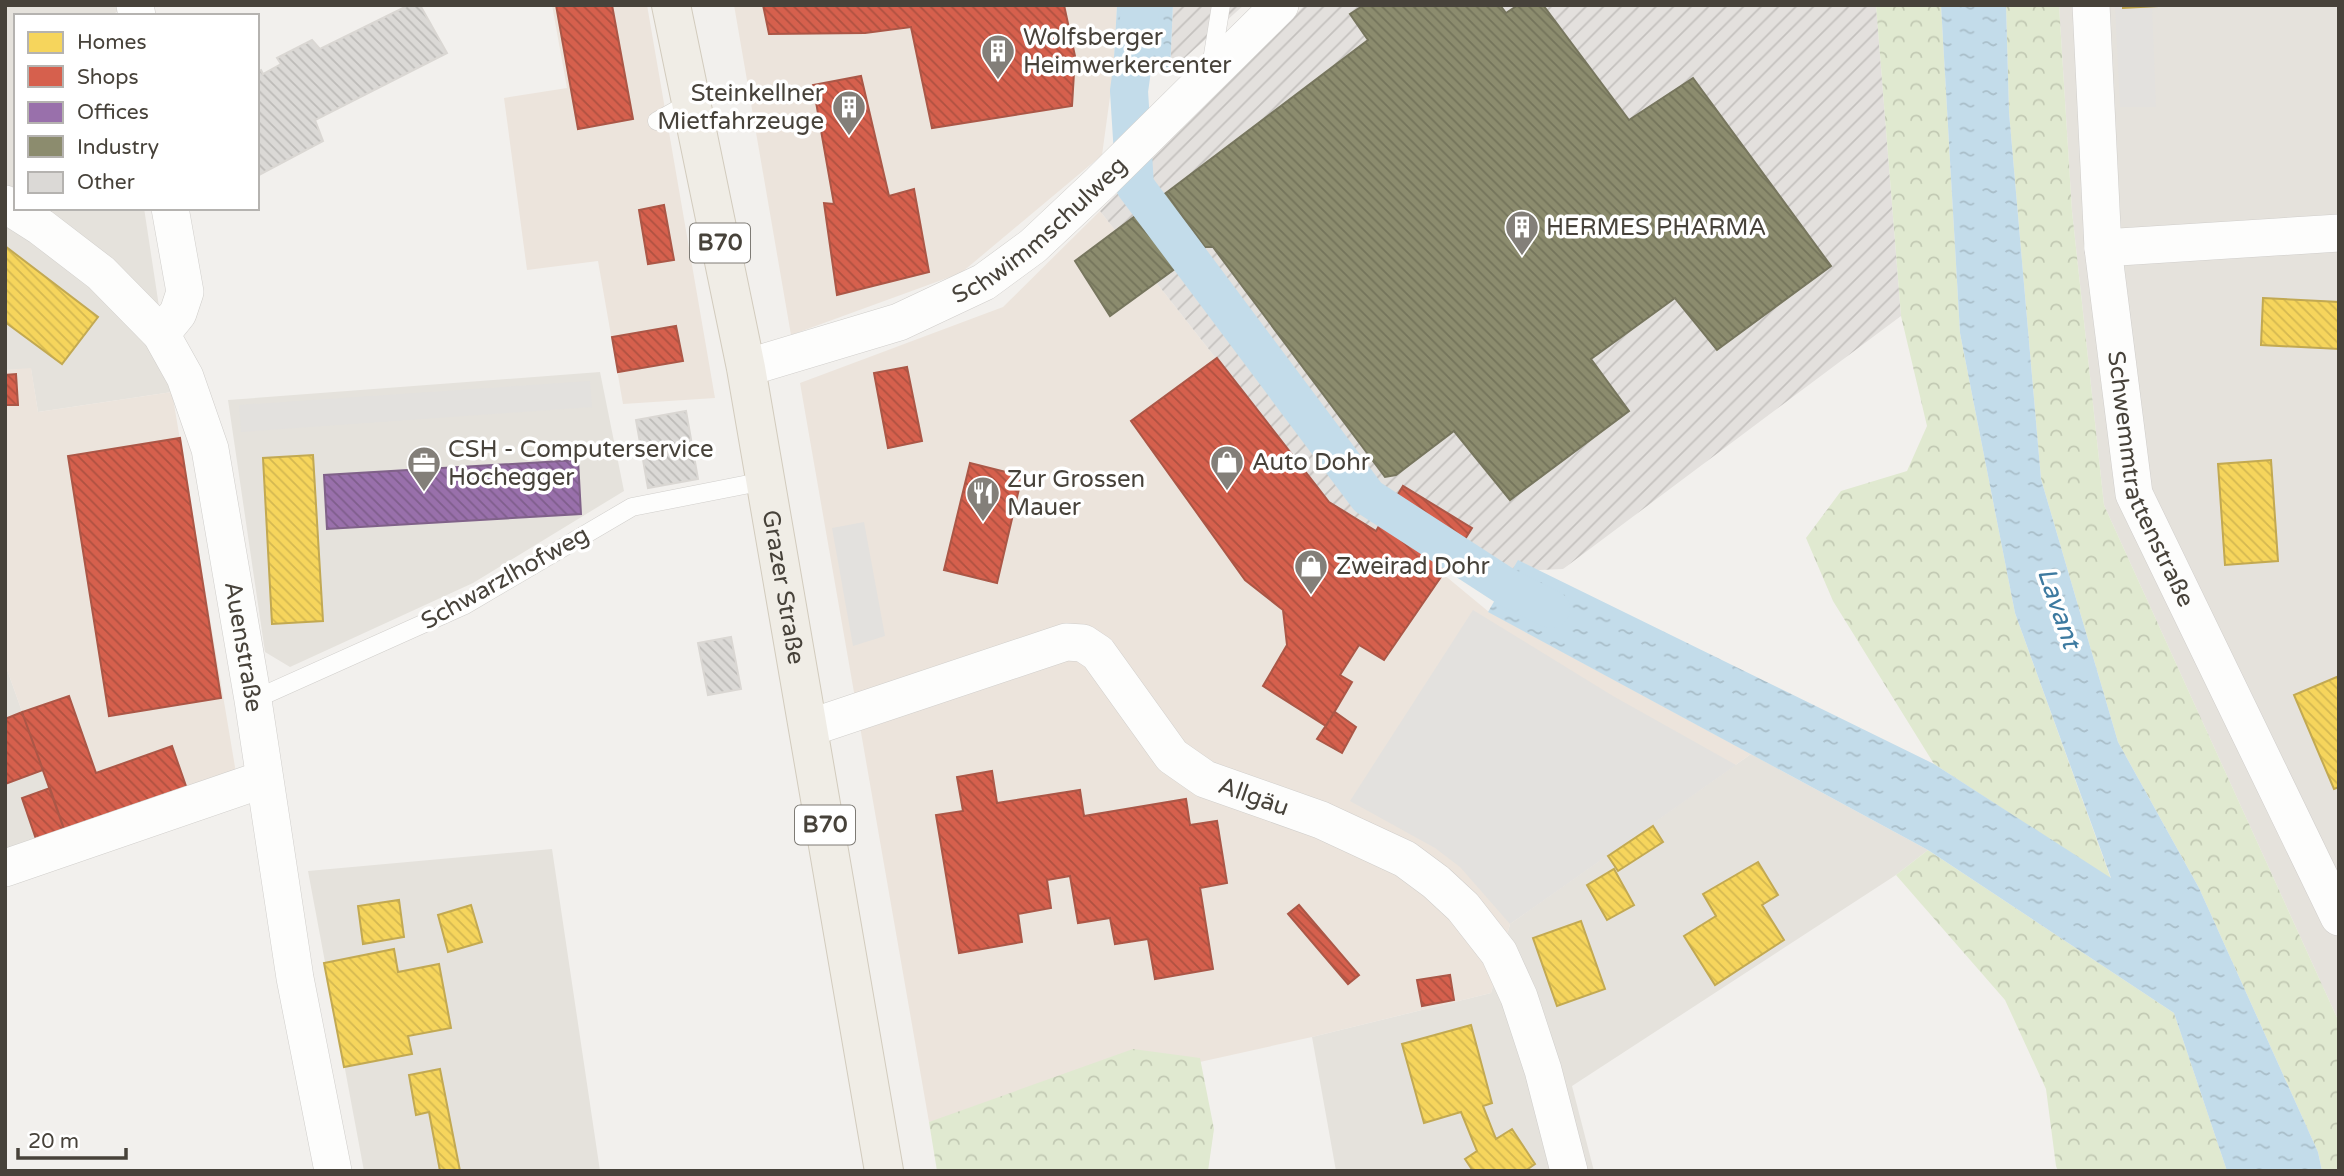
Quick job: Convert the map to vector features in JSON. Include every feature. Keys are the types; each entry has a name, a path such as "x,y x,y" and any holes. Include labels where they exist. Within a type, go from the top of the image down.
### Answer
{"main road":[{"name":"Grazer Straße","path":"671,5 746,368 884,1171"}],"street":[{"name":"Schwimmschulweg","path":"746,368 899,322 984,282 1032,246 1100,183 1210,75 1256,18 1280,5"},
{"name":"Schwemmtrattenstraße","path":"2091,5 2103,248 2134,494 2339,917"},
{"name":"Auenstraße","path":"14,210 101,273 161,334 185,377 210,449 253,700 295,978 333,1171"},
{"path":"161,334 178,313 184,292 170,210"},
{"path":"2103,248 2339,233"},
{"name":"Allgäu","path":"809,729 1066,642 1083,643 1098,653 1172,756 1205,779 1321,820 1405,859 1463,907 1499,953 1519,997 1543,1070 1569,1171"},
{"path":"5,868 264,779"}],"lane":[{"path":"1210,75 1222,5"},
{"path":"656,121 691,102"},
{"name":"Schwarzlhofweg","path":"253,700 465,605 632,506 764,481"}],"shaded area":[{"path":"5,5 129,5 115,14 14,14 14,210 144,210 172,392 38,412 31,369 5,370"},
{"path":"552,5 647,5 715,398 623,404 598,261 527,270 504,98 567,88"},
{"path":"734,5 1117,5 1113,75 1102,155 961,273 791,335"},
{"path":"1173,5 1244,5 1170,71"},
{"path":"1305,5 1876,5 1901,316 1563,569 1443,574 1329,502 1100,211"},
{"path":"2059,5 2339,5 2339,1022 2104,505 2072,211"},
{"path":"2115,5 2152,5 2156,107 2120,107"},
{"path":"1100,211 1329,502 1443,574 1489,612 1751,754 1510,924 1491,993 1312,1037 929,1122 800,383 1003,307"},
{"path":"31,368 38,412 172,392 237,779 65,832 5,664 5,370"},
{"path":"600,372 624,491 473,583 290,667 265,652 228,400"},
{"path":"590,381 592,407 241,432 239,405"},
{"path":"864,522 885,636 853,646 832,528"},
{"path":"1473,610 1613,696 1736,765 1510,924 1460,867 1435,848 1350,801"},
{"path":"5,664 65,832 5,885"},
{"path":"1751,754 1928,850 1896,875 1572,1086 1594,1171 1336,1171 1312,1037 1491,993 1510,924"},
{"path":"552,849 600,1171 364,1171 308,871"}],"green space":[{"path":"1876,5 1941,5 1960,333 2015,613 2111,879 1934,764 1833,601 1806,538 1841,491 1907,471 1927,426 1901,316"},
{"path":"2006,5 2059,5 2072,211 2104,505 2339,1022 2339,1171 2322,1171 2318,1152 2199,888 2118,742 2041,479 2009,112"},
{"path":"1928,850 2174,1013 2227,1171 2058,1171 2046,1089 2005,1000 1896,875"},
{"path":"1133,1049 1200,1058 1214,1129 1208,1171 937,1171 929,1122"}],"water":[{"path":"1117,5 1173,5 1170,71 1113,75"},
{"name":"Lavant","path":"1941,5 2006,5 2009,112 2041,479 2118,742 2199,888 2318,1152 2322,1171 2227,1171 2174,1013 1928,850 1488,612 1518,560 1934,764 2111,878 2015,613 1960,333"}],"building: Homes":[{"path":"2123,5 2177,5 2123,8"},
{"path":"5,246 98,317 62,364 5,322"},
{"path":"2263,298 2339,302 2339,349 2261,345"},
{"path":"313,455 323,621 272,624 263,458"},
{"path":"2271,460 2278,561 2225,565 2218,464"},
{"path":"2339,676 2339,787 2334,789 2294,695"},
{"path":"1653,826 1663,842 1618,871 1608,856"},
{"path":"1758,862 1778,895 1762,905 1784,940 1715,985 1684,936 1716,916 1703,894"},
{"path":"1614,869 1634,905 1607,920 1587,885"},
{"path":"399,900 404,937 363,944 358,906"},
{"path":"471,905 482,942 448,952 438,915"},
{"path":"1581,921 1605,989 1557,1006 1533,938"},
{"path":"394,949 398,972 439,964 451,1028 408,1036 412,1054 344,1067 324,963"},
{"path":"1471,1025 1492,1103 1483,1106 1496,1139 1512,1129 1535,1164 1525,1171 1473,1171 1465,1159 1477,1151 1461,1112 1424,1123 1402,1044"},
{"path":"440,1069 460,1171 440,1171 429,1112 416,1115 409,1075"}],"building: Shops":[{"path":"556,5 612,5 633,119 578,129"},
{"name":"Wolfsberger Heimwerkercenter","path":"763,5 1064,5 1075,56 1072,106 932,128 911,27 865,33 769,34"},
{"name":"Steinkellner Mietfahrzeuge","path":"861,76 889,196 914,189 929,272 837,295 824,203 834,204 813,85"},
{"path":"664,205 674,260 648,264 639,210"},
{"path":"676,326 683,361 618,372 612,337"},
{"path":"1217,358 1329,502 1376,531 1403,486 1472,528 1384,660 1359,645 1340,675 1352,682 1326,726 1263,686 1287,645 1283,610 1245,580 1131,421"},
{"path":"907,367 922,441 888,448 874,373"},
{"path":"16,374 18,405 5,405 5,375"},
{"path":"180,438 221,698 109,716 68,456"},
{"name":"Zur Grossen Mauer","path":"970,463 1022,476 997,583 944,570"},
{"path":"69,696 96,773 172,746 187,789 65,832 22,712"},
{"path":"22,712 43,770 5,784 5,719"},
{"path":"1335,712 1356,727 1342,753 1317,739"},
{"path":"992,771 997,803 1080,790 1084,816 1186,799 1190,825 1217,821 1227,883 1200,888 1213,969 1155,979 1148,939 1115,944 1110,918 1078,923 1070,876 1047,880 1051,908 1018,914 1022,942 959,953 936,815 963,811 957,777"},
{"path":"50,788 65,832 37,842 22,798"},
{"path":"1299,905 1359,975 1348,984 1288,914"},
{"path":"1450,975 1454,1000 1422,1006 1417,980"}],"building: Offices":[{"path":"578,460 581,514 327,529 324,475"}],"building: Industry":[{"name":"HERMES PHARMA","path":"1364,5 1500,5 1506,13 1518,5 1543,5 1629,120 1693,78 1831,266 1717,350 1675,298 1591,359 1629,411 1510,500 1454,431 1396,475 1385,477 1213,247 1205,247 1166,193 1368,40 1350,14"},
{"path":"1166,193 1205,247 1110,316 1075,261"}],"building: Other":[{"path":"409,5 420,5 447,53 315,120 323,141 259,175 259,71 263,74 281,64 277,58 312,40 320,49"},
{"path":"686,411 698,479 648,488 636,420"},
{"path":"731,637 741,689 708,695 698,643"}],"waterway":[{"path":"1141,5 1129,91 1135,186 1368,497 1505,586 1551,609"}],"place":[{"name":"Wolfsberger Heimwerkercenter","path":"998,81"},
{"name":"Steinkellner Mietfahrzeuge","path":"849,137"},
{"name":"HERMES PHARMA","path":"1522,257"},
{"name":"Auto Dohr","path":"1227,492"},
{"name":"CSH - Computerservice Hochegger","path":"424,493"},
{"name":"Zur Grossen Mauer","path":"983,523"},
{"name":"Zweirad Dohr","path":"1311,596"}]}
